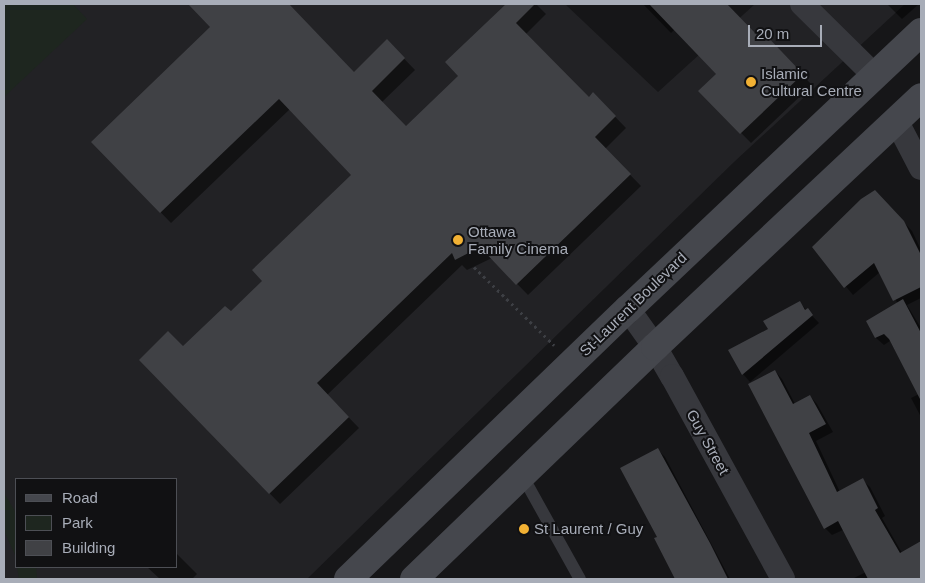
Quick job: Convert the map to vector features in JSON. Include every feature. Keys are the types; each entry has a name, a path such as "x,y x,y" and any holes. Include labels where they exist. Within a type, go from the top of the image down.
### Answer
{"main road":[{"name":"St-Laurent Boulevard","path":"348,579 628,308 921,32"},
{"path":"414,579 655,347 921,96"}],"street":[{"path":"802,4 875,76"},
{"path":"896,120 921,168"},
{"name":"Guy Street","path":"628,308 655,347 783,579"}],"lane":[{"path":"522,475 580,579"}],"path":[{"path":"474,267 558,349"}],"shaded area":[{"path":"4,4 565,4 658,92 755,4 905,4 734,162 307,579 4,579"}],"green space":[{"path":"4,4 73,4 87,19 4,97"},
{"path":"4,493 15,511 15,555 4,531"},
{"path":"17,568 36,568 37,579 19,579"}],"building":[{"path":"188,4 289,4 354,72 387,39 405,58 372,91 406,126 458,76 445,62 506,4 535,4 516,23 589,97 593,92 616,116 595,137 631,174 516,285 480,247 455,260 452,253 317,383 349,417 269,494 139,360 168,331 183,346 225,306 231,311 262,281 252,270 351,175 279,99 160,213 91,142 210,27"},
{"path":"649,4 727,4 757,35 761,30 803,74 740,134 698,91 716,74"},
{"path":"875,190 904,221 921,255 921,287 893,301 874,263 844,288 812,247 861,199"},
{"path":"903,299 921,333 921,401 889,339 884,334 875,338 866,321"},
{"path":"800,301 805,310 808,308 813,315 742,375 728,350 768,329 763,321"},
{"path":"775,370 793,404 810,395 826,424 809,433 837,492 863,478 878,508 875,510 900,553 921,541 921,579 868,579 838,521 824,529 748,384"},
{"path":"658,448 728,579 675,579 654,538 657,537 620,468"}],"place":[{"name":"Islamic Cultural Centre","path":"751,82"},
{"name":"Ottawa Family Cinema","path":"458,240"},
{"name":"St Laurent / Guy","path":"524,529"}]}
